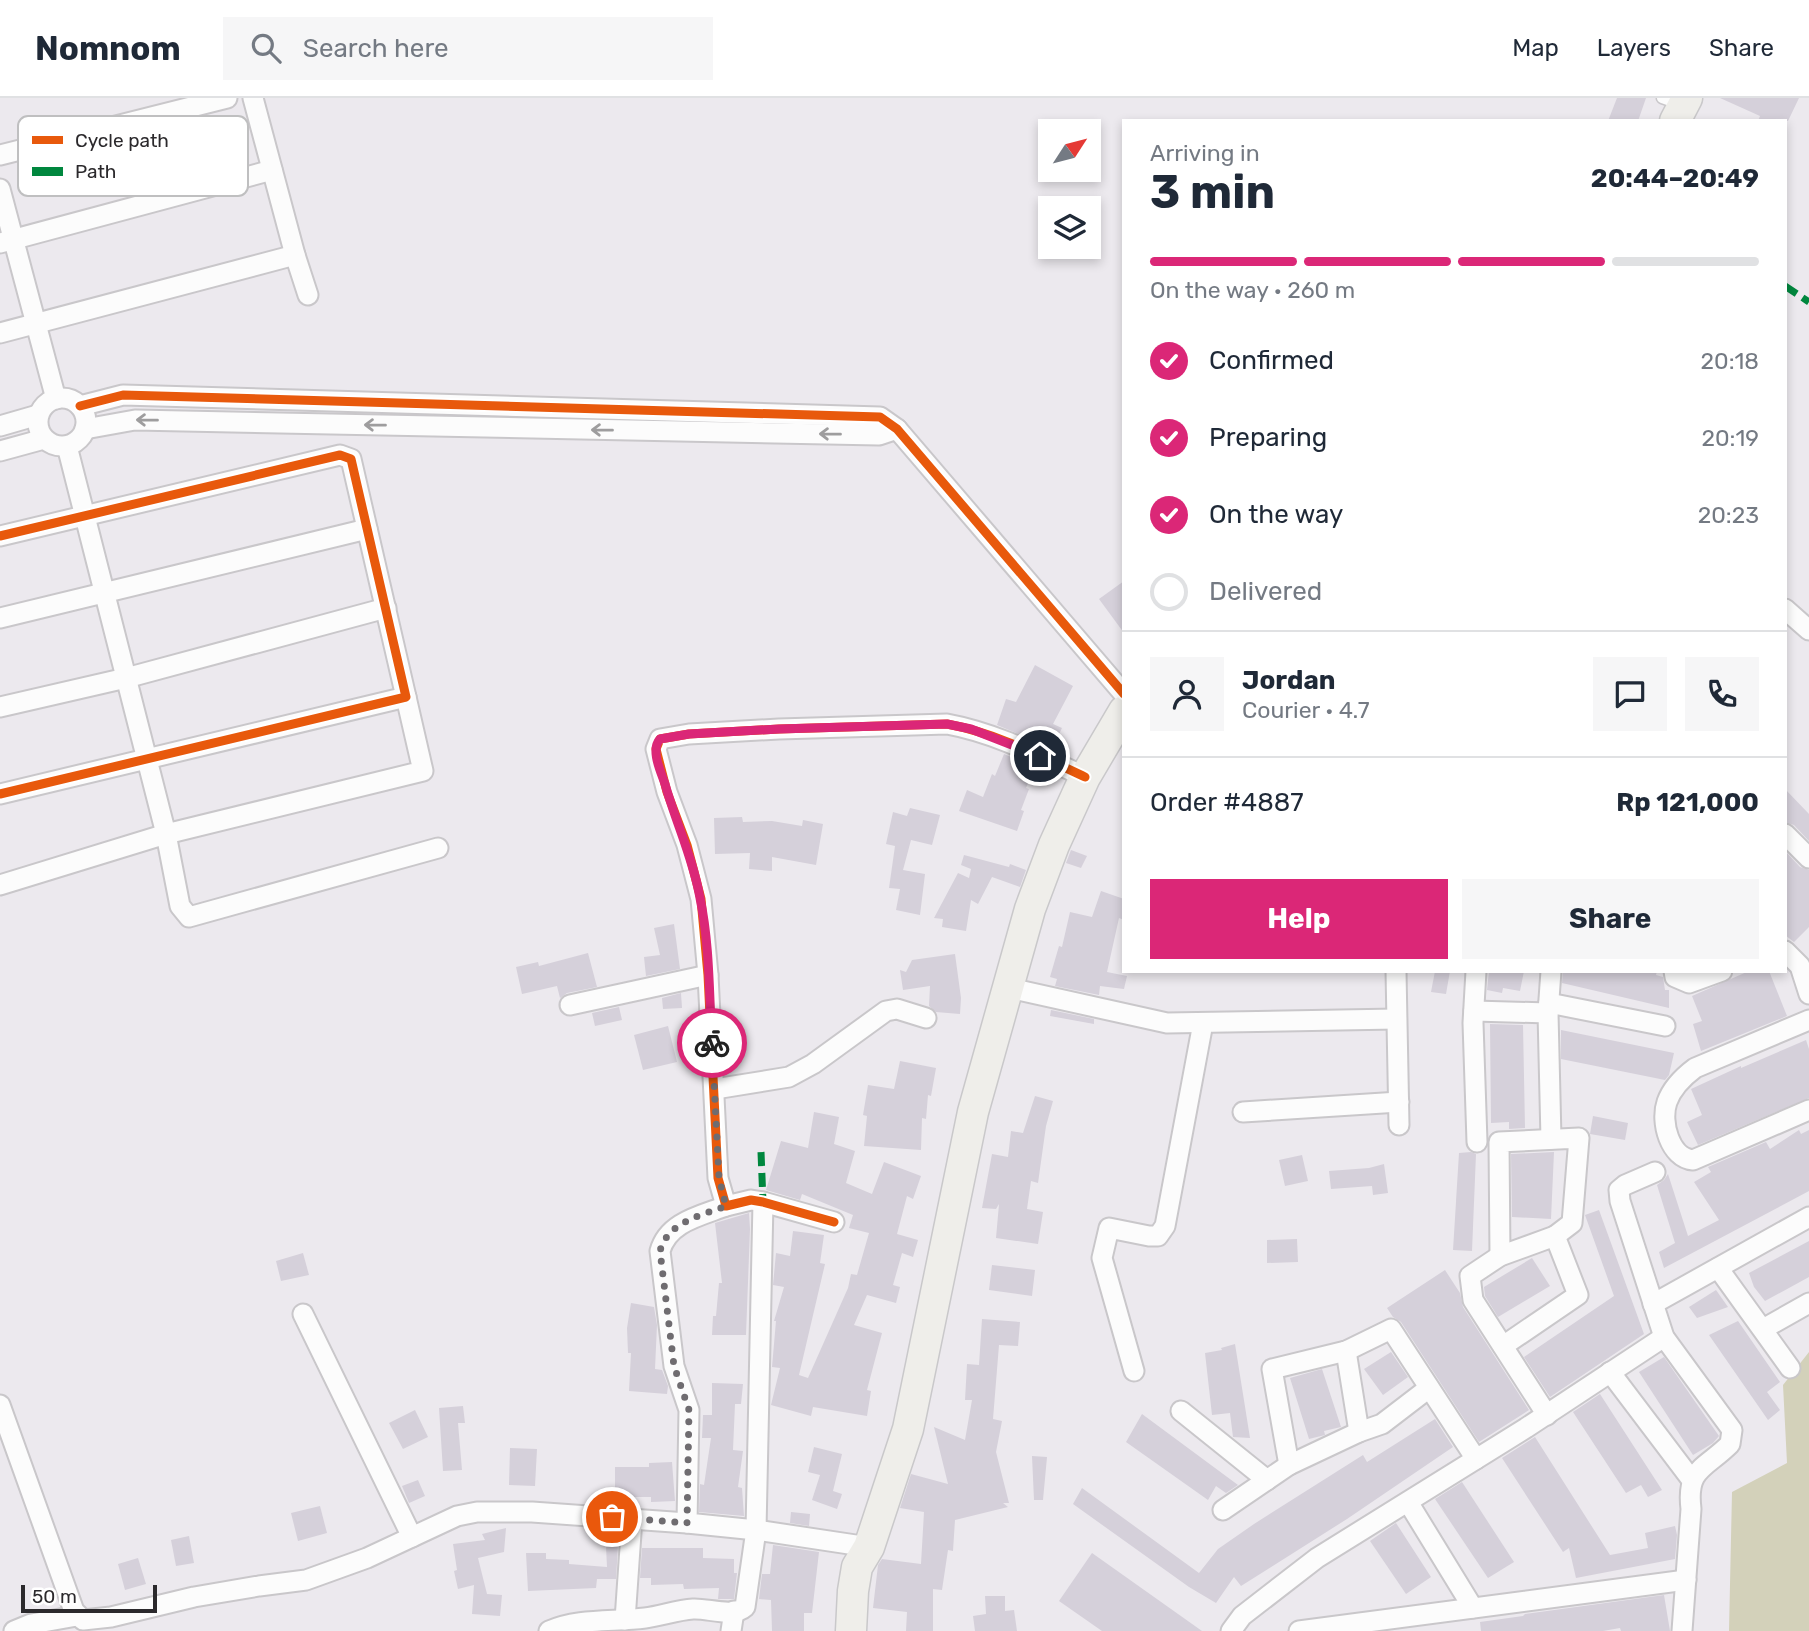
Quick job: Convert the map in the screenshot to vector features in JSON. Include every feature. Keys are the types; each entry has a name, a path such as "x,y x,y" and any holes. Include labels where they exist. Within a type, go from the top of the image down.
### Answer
{"main road":[{"path":"852,1631 852,1591 857,1567 869,1547 908,1429 973,1112 1030,909 1054,845 1086,777 1122,714"}],"street":[{"path":"155,116 227,98"},
{"path":"253,98 308,295"},
{"path":"0,155 18,150"},
{"path":"248,176 272,170"},
{"path":"0,189 7,241 35,323 56,399"},
{"path":"7,241 175,196"},
{"path":"0,333 295,255"},
{"path":"80,406 123,395 136,395 880,417 897,429 1122,692"},
{"path":"0,426 38,415 48,402 65,398 80,406 86,421 85,429 81,437 67,446 51,444 39,432 38,415"},
{"path":"85,429 135,420 879,435 897,429"},
{"path":"0,452 44,439"},
{"path":"67,446 166,834 180,906 190,918 439,848"},
{"path":"0,536 340,455 351,459 423,771 166,834 0,885"},
{"path":"0,618 368,529"},
{"path":"0,708 126,678 386,608"},
{"path":"1787,611 1809,630"},
{"path":"0,794 406,697"},
{"path":"726,1206 719,1178 701,899 687,845 667,792 658,758 656,749 660,739 689,734 779,729 947,724 991,736 1086,777"},
{"path":"1787,836 1809,858"},
{"path":"1787,952 1804,961 1809,993"},
{"path":"1396,973 1399,1125"},
{"path":"1476,973 1470,1142 1580,1138 1573,1223 1555,1237 1500,1256 1470,1276 1473,1300 1547,1415"},
{"path":"1551,973 1548,1008 1551,1139"},
{"path":"1674,973 1675,976 1689,983 1716,973"},
{"path":"570,1004 708,975"},
{"path":"1009,988 1167,1023 1396,1019"},
{"path":"1474,1011 1548,1008 1665,1026"},
{"path":"715,1089 789,1077 813,1064 886,1012 898,1009 926,1018"},
{"path":"1809,1020 1695,1069 1681,1080 1671,1094 1665,1113 1667,1129 1676,1153 1684,1159 1693,1160 1809,1110"},
{"path":"1134,1371 1102,1258 1109,1228 1158,1236 1166,1226 1203,1023"},
{"path":"1243,1112 1399,1102"},
{"path":"1499,1142 1500,1256"},
{"path":"1655,1172 1625,1185 1619,1190 1620,1201 1664,1337 1732,1430 1730,1444 1691,1479 1682,1631"},
{"path":"687,1523 689,1410 674,1366 660,1251 663,1240 671,1229 726,1206 751,1200 834,1222"},
{"path":"549,1631 565,1625 625,1620 692,1609 732,1621 746,1607 756,1530 762,1202"},
{"path":"1653,1304 1809,1217"},
{"path":"1503,1346 1578,1295 1555,1237"},
{"path":"1718,1268 1790,1368"},
{"path":"1763,1329 1809,1303"},
{"path":"303,1314 412,1537"},
{"path":"1289,1465 1272,1369 1346,1351 1391,1329 1476,1459"},
{"path":"1231,1631 1242,1616 1317,1558 1547,1415 1664,1337"},
{"path":"1346,1351 1359,1432"},
{"path":"1610,1372 1691,1479"},
{"path":"1223,1510 1289,1465 1382,1424 1429,1388"},
{"path":"0,1405 74,1624"},
{"path":"1181,1411 1266,1480"},
{"path":"1408,1502 1473,1608"},
{"path":"14,1631 31,1624 74,1624 194,1597 306,1580 367,1558 457,1516 477,1512 532,1511 687,1523 869,1547"},
{"path":"625,1620 632,1519"},
{"path":"1298,1631 1685,1580"}],"shaded area":[{"path":"1809,1352 1809,1631 1729,1631 1732,1492 1787,1463 1783,1385"}],"building":[{"path":"1617,98 1646,98 1639,119 1609,119"},
{"path":"1720,98 1799,98 1788,121 1759,119 1760,116"},
{"path":"1122,582 1122,630 1099,599"},
{"path":"1035,665 1073,686 1053,724 1062,728 1052,748 997,725 1006,699 1016,702"},
{"path":"1004,754 1035,767 1026,788 1029,789 1017,831 959,811 967,790 983,797"},
{"path":"1787,791 1809,814 1809,841 1794,825 1787,823"},
{"path":"910,808 940,815 932,845 911,840 903,870 925,874 920,915 896,910 900,889 889,888 895,846 886,844 893,812 907,816"},
{"path":"742,817 743,822 772,821 802,826 803,820 823,824 816,865 772,857 772,871 749,869 750,853 715,854 714,818"},
{"path":"1071,850 1087,856 1081,868 1066,863"},
{"path":"1787,853 1800,867 1809,870 1809,927 1794,942 1787,937"},
{"path":"964,855 1026,870 1020,887 992,877 978,904 971,900 966,931 942,927 943,919 934,918 958,873 969,878 971,869 961,865"},
{"path":"1101,891 1122,898 1122,919 1119,918 1107,972 1127,976 1124,989 1100,986 1099,995 1055,986 1057,979 1050,977 1059,946 1062,947 1070,912 1092,917"},
{"path":"674,924 680,969 646,976 644,957 660,955 654,928"},
{"path":"588,953 597,987 567,993 560,998 557,986 522,994 516,967 538,962 539,966"},
{"path":"955,954 961,998 960,1014 936,1012 929,1006 930,986 903,990 900,970 906,972 912,960"},
{"path":"1435,973 1450,973 1446,994 1431,992"},
{"path":"1489,973 1524,973 1520,991 1503,988 1502,993 1487,990"},
{"path":"1563,973 1656,973 1663,977 1665,990 1669,990 1669,1008 1562,983"},
{"path":"1744,973 1770,973 1787,1016 1701,1051 1693,1024 1702,1021 1692,996"},
{"path":"681,993 682,1008 663,1009 662,998"},
{"path":"619,1007 622,1020 595,1026 592,1013"},
{"path":"1051,1010 1094,1019 1094,1024 1050,1016"},
{"path":"1490,1024 1523,1025 1525,1128 1509,1129 1509,1122 1491,1123"},
{"path":"668,1026 677,1062 643,1070 634,1035"},
{"path":"1561,1030 1674,1053 1669,1075 1665,1080 1561,1059"},
{"path":"1806,1040 1809,1049 1809,1098 1698,1145 1687,1122 1702,1115 1691,1089"},
{"path":"900,1061 936,1068 931,1096 928,1095 926,1119 922,1118 921,1150 864,1146 867,1116 863,1115 868,1085 894,1089"},
{"path":"1035,1096 1053,1101 1046,1126 1038,1183 1031,1181 1027,1209 1043,1212 1038,1244 996,1238 999,1204 996,1209 982,1208 992,1154 1008,1157 1011,1131 1023,1133"},
{"path":"814,1112 839,1117 834,1144 855,1151 846,1183 872,1194 884,1162 921,1176 913,1199 907,1196 897,1234 918,1240 913,1257 902,1253 893,1285 900,1287 896,1303 867,1295 854,1325 882,1333 867,1390 871,1391 867,1416 813,1407 811,1416 771,1405 780,1368 772,1367 774,1321 784,1287 773,1285 776,1253 790,1256 793,1231 824,1235 820,1263 825,1264 799,1375 808,1378 848,1288 851,1274 857,1275 869,1233 849,1228 853,1215 802,1194 800,1200 766,1190 781,1141 808,1148"},
{"path":"1593,1116 1628,1123 1625,1140 1590,1134"},
{"path":"1799,1130 1801,1134 1809,1130 1809,1191 1664,1268 1659,1252 1675,1243 1657,1185 1668,1174 1688,1236 1719,1220 1694,1182 1711,1172 1708,1167 1766,1142 1770,1149"},
{"path":"1554,1152 1551,1219 1512,1217 1511,1154"},
{"path":"1459,1153 1476,1154 1472,1251 1453,1250"},
{"path":"1302,1155 1308,1181 1285,1186 1279,1160"},
{"path":"1384,1164 1388,1193 1373,1195 1372,1186 1331,1189 1329,1171"},
{"path":"1599,1210 1644,1334 1550,1397 1524,1357 1614,1296 1585,1215"},
{"path":"749,1213 746,1335 712,1335 719,1283 722,1283 715,1223"},
{"path":"1297,1239 1298,1262 1267,1263 1267,1240"},
{"path":"1809,1241 1809,1277 1765,1301 1754,1287 1749,1273"},
{"path":"303,1253 309,1275 281,1281 276,1261"},
{"path":"1532,1258 1550,1286 1498,1317 1485,1296 1484,1287"},
{"path":"992,1265 1035,1270 1032,1296 989,1290"},
{"path":"1445,1270 1460,1293 1463,1307 1529,1410 1479,1442 1401,1322 1393,1317 1387,1308"},
{"path":"1716,1290 1728,1307 1697,1318 1689,1307"},
{"path":"631,1303 654,1307 657,1325 655,1369 662,1370 668,1386 667,1394 629,1391 631,1353 628,1353 627,1328"},
{"path":"982,1319 1020,1322 1018,1346 999,1345 993,1419 1002,1421 996,1452 1009,1503 1003,1503 1008,1507 955,1520 953,1551 948,1550 942,1590 933,1589 933,1631 906,1631 907,1612 873,1608 878,1565 882,1559 921,1564 924,1512 900,1508 911,1474 948,1484 934,1427 965,1440 972,1400 965,1400 967,1364 979,1365"},
{"path":"1738,1321 1780,1382 1767,1392 1780,1410 1768,1420 1709,1335"},
{"path":"1235,1344 1250,1438 1233,1437 1230,1413 1212,1415 1205,1353"},
{"path":"1391,1352 1408,1377 1383,1395 1364,1369"},
{"path":"1664,1357 1719,1436 1713,1443 1693,1455 1639,1372"},
{"path":"1322,1369 1341,1427 1324,1431 1325,1435 1309,1439 1290,1378"},
{"path":"712,1383 743,1384 741,1404 735,1404 733,1450 743,1451 738,1487 742,1488 744,1516 699,1512 700,1484 704,1485 711,1438 702,1438 703,1415 712,1415"},
{"path":"1600,1394 1662,1490 1648,1497 1641,1485 1626,1493 1573,1412"},
{"path":"463,1406 465,1423 458,1423 462,1470 443,1471 439,1408"},
{"path":"415,1410 428,1437 403,1449 389,1423"},
{"path":"1142,1414 1238,1485 1226,1493 1216,1486 1208,1500 1126,1442"},
{"path":"1435,1419 1453,1447 1241,1586 1234,1577 1216,1603 1189,1587 1073,1504 1082,1488 1199,1573 1218,1549 1254,1524 1363,1455 1367,1462"},
{"path":"1535,1437 1610,1555 1648,1548 1645,1533 1675,1526 1675,1559 1576,1578 1569,1548 1563,1552 1502,1458"},
{"path":"814,1447 842,1454 833,1491 842,1494 837,1509 812,1500 820,1475 808,1472"},
{"path":"510,1448 537,1449 535,1486 509,1485"},
{"path":"1032,1456 1047,1457 1043,1500 1034,1500"},
{"path":"672,1462 675,1501 651,1502 651,1497 615,1497 615,1467 649,1467 649,1463"},
{"path":"418,1480 425,1496 409,1503 402,1486"},
{"path":"1462,1482 1514,1562 1488,1578 1435,1499"},
{"path":"320,1506 327,1533 298,1541 291,1513"},
{"path":"791,1512 810,1514 809,1526 790,1523"},
{"path":"1396,1523 1431,1577 1406,1594 1370,1541"},
{"path":"506,1528 504,1552 478,1558 487,1594 502,1595 500,1616 472,1614 474,1585 458,1589 453,1544 485,1540 482,1534"},
{"path":"189,1536 194,1563 176,1566 171,1540"},
{"path":"773,1545 819,1552 812,1613 804,1613 804,1631 772,1631 771,1600 759,1599 762,1574 770,1574"},
{"path":"618,1546 616,1579 597,1579 596,1588 528,1591 526,1553 546,1553 546,1559 569,1560 569,1564 607,1567 606,1547"},
{"path":"642,1548 703,1548 703,1558 734,1559 734,1573 737,1573 734,1599 718,1599 719,1588 684,1589 683,1584 651,1585 651,1578 640,1578"},
{"path":"1092,1553 1202,1631 1102,1631 1059,1601"},
{"path":"138,1558 146,1584 125,1590 118,1564"},
{"path":"1664,1595 1670,1631 1621,1631 1620,1628 1603,1631 1481,1631 1480,1622"},
{"path":"985,1596 1005,1596 1005,1611 1014,1610 1017,1631 975,1631 973,1616 986,1614"}],"marked path":[{"path":"1787,287 1809,302"},
{"path":"761,1152 763,1202"}],"cycle path":[{"path":"80,406 123,395 880,417 897,429 1122,692"},
{"path":"0,536 340,455 351,459 406,697 0,794"},
{"path":"834,1222 751,1200 726,1206 718,1178 708,975 701,899 687,845 667,792 656,749 660,739 689,734 779,729 947,724 1000,739 1085,777"}],"way so far":[{"path":"612,1517 687,1523 689,1410 674,1366 660,1251 663,1240 671,1229 726,1206 719,1178 712,1043"}],"route":[{"path":"712,1043 701,899 687,845 667,792 658,758 656,749 660,739 689,734 779,729 947,724 971,729 1040,756"}]}
